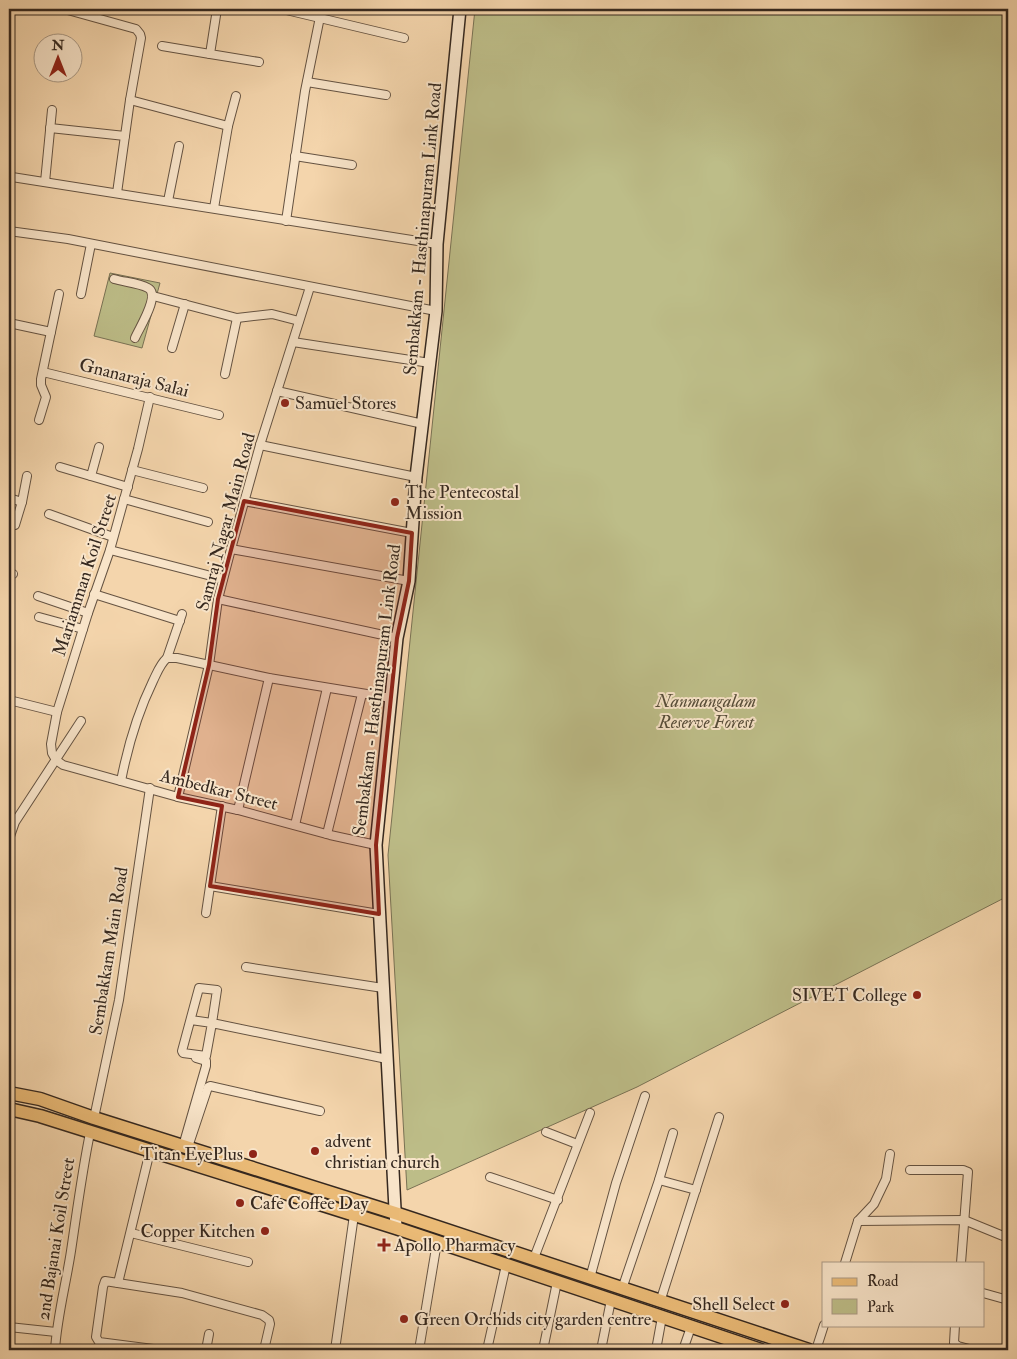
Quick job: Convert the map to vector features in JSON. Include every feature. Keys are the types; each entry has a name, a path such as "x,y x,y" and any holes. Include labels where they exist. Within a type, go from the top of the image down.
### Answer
{"main road":[{"path":"9,1093 40,1099 94,1118 395,1213 809,1350"},
{"path":"9,1109 40,1116 396,1228 662,1317 737,1346 761,1350"},
{"path":"90,1133 94,1118"}],"street":[{"path":"64,9 136,29 141,38 117,193"},
{"path":"210,54 218,9"},
{"path":"284,9 404,38"},
{"name":"Sembakkam - Hasthinapuram Link Road","path":"396,1228 376,845 397,638 409,581 416,477 436,311 437,244 460,9"},
{"path":"286,221 307,82 320,17"},
{"path":"162,46 259,62"},
{"path":"307,82 386,95"},
{"path":"214,208 228,126 236,96"},
{"path":"130,100 228,126"},
{"path":"45,182 52,110"},
{"path":"50,128 125,136"},
{"path":"168,201 179,146"},
{"path":"295,156 352,165"},
{"path":"12,177 437,244"},
{"path":"9,230 91,244 436,311"},
{"path":"81,294 91,244"},
{"path":"114,279 150,289 153,296 135,338"},
{"name":"Samraj Nagar Main Road","path":"178,797 209,664 218,599 223,579 260,446 310,287"},
{"path":"39,420 46,397 41,385 43,372 59,294"},
{"path":"153,296 237,318 272,314 299,321"},
{"path":"172,348 185,304"},
{"path":"225,374 237,318"},
{"path":"9,322 51,332"},
{"path":"293,342 430,363"},
{"name":"Gnanaraja Salai","path":"43,372 219,415"},
{"path":"278,391 423,424"},
{"name":"Mariamman Koil Street","path":"56,760 52,753 51,744 57,712 94,594 110,550 150,397"},
{"path":"260,446 416,477"},
{"path":"91,476 99,447"},
{"path":"60,467 128,487"},
{"path":"132,470 203,488"},
{"path":"14,526 22,502 27,476"},
{"path":"9,498 22,502"},
{"path":"124,500 208,522"},
{"path":"244,501 412,533"},
{"path":"49,514 113,537"},
{"path":"231,549 409,581"},
{"path":"110,550 223,579"},
{"path":"94,594 181,618 167,658 156,676 132,730 121,782"},
{"path":"38,596 88,613"},
{"path":"218,599 397,638"},
{"path":"40,617 83,628"},
{"path":"167,658 178,658 269,678 391,698"},
{"path":"238,810 269,678"},
{"path":"295,825 327,688"},
{"path":"327,834 362,694"},
{"path":"9,700 57,712"},
{"path":"9,839 15,822 80,721"},
{"name":"Ambedkar Street","path":"56,760 63,765 121,782 376,845"},
{"name":"Sembakkam Main Road","path":"94,1118 119,1000 150,788"},
{"path":"206,913 222,806"},
{"path":"210,886 379,914"},
{"path":"246,967 383,988"},
{"path":"199,988 217,990 212,1023 204,1056 182,1051 192,1020 199,988"},
{"path":"192,1020 387,1059"},
{"path":"185,1056 204,1060 207,1064 186,1146"},
{"path":"186,1146 210,1086 320,1112"},
{"path":"590,1278 616,1183 645,1096"},
{"path":"534,1258 590,1113"},
{"path":"660,1302 719,1117"},
{"path":"546,1132 577,1144"},
{"name":"2nd Bajanai Koil Street","path":"55,1350 56,1332 90,1133"},
{"path":"622,1289 673,1133"},
{"path":"118,1283 150,1151"},
{"path":"844,1262 858,1221 874,1204 886,1179 890,1154"},
{"path":"910,1170 963,1170 968,1172 961,1262"},
{"path":"490,1177 558,1200"},
{"path":"659,1180 696,1190"},
{"path":"336,1350 354,1215"},
{"path":"858,1221 964,1220 1008,1238"},
{"path":"131,1233 248,1262"},
{"path":"418,1350 437,1242"},
{"path":"487,1350 506,1265"},
{"path":"161,1350 99,1342 96,1337 103,1287 106,1281 182,1293 262,1315 269,1320 270,1329 264,1350"},
{"path":"543,1350 557,1282"},
{"path":"984,1293 1008,1300"},
{"path":"601,1350 611,1300"},
{"path":"656,1350 662,1317"},
{"path":"816,1350 824,1326"},
{"path":"955,1326 954,1343 973,1350"},
{"path":"9,1327 56,1332"},
{"path":"683,1350 690,1327"},
{"path":"206,1350 209,1334"}],"highlighted area":[{"path":"244,501 412,533 409,581 397,638 376,845 379,914 210,886 222,806 178,797 209,665 218,599"}],"green space":[{"name":"Nanmangalam Reserve Forest","path":"475,9 1008,9 1008,896 637,1087 407,1190 388,855"},
{"path":"110,273 160,283 142,348 94,336"}],"place":[{"name":"Samuel Stores","path":"285,403"},
{"name":"The Pentecostal Mission","path":"395,502"},
{"name":"SIVET College","path":"917,995"},
{"name":"advent christian church","path":"315,1151"},
{"name":"Titan EyePlus","path":"253,1154"},
{"name":"Cafe Coffee Day","path":"240,1203"},
{"name":"Copper Kitchen","path":"265,1231"},
{"name":"Apollo Pharmacy","path":"384,1245"},
{"name":"Shell Select","path":"785,1304"},
{"name":"Green Orchids city garden centre","path":"404,1319"}]}
